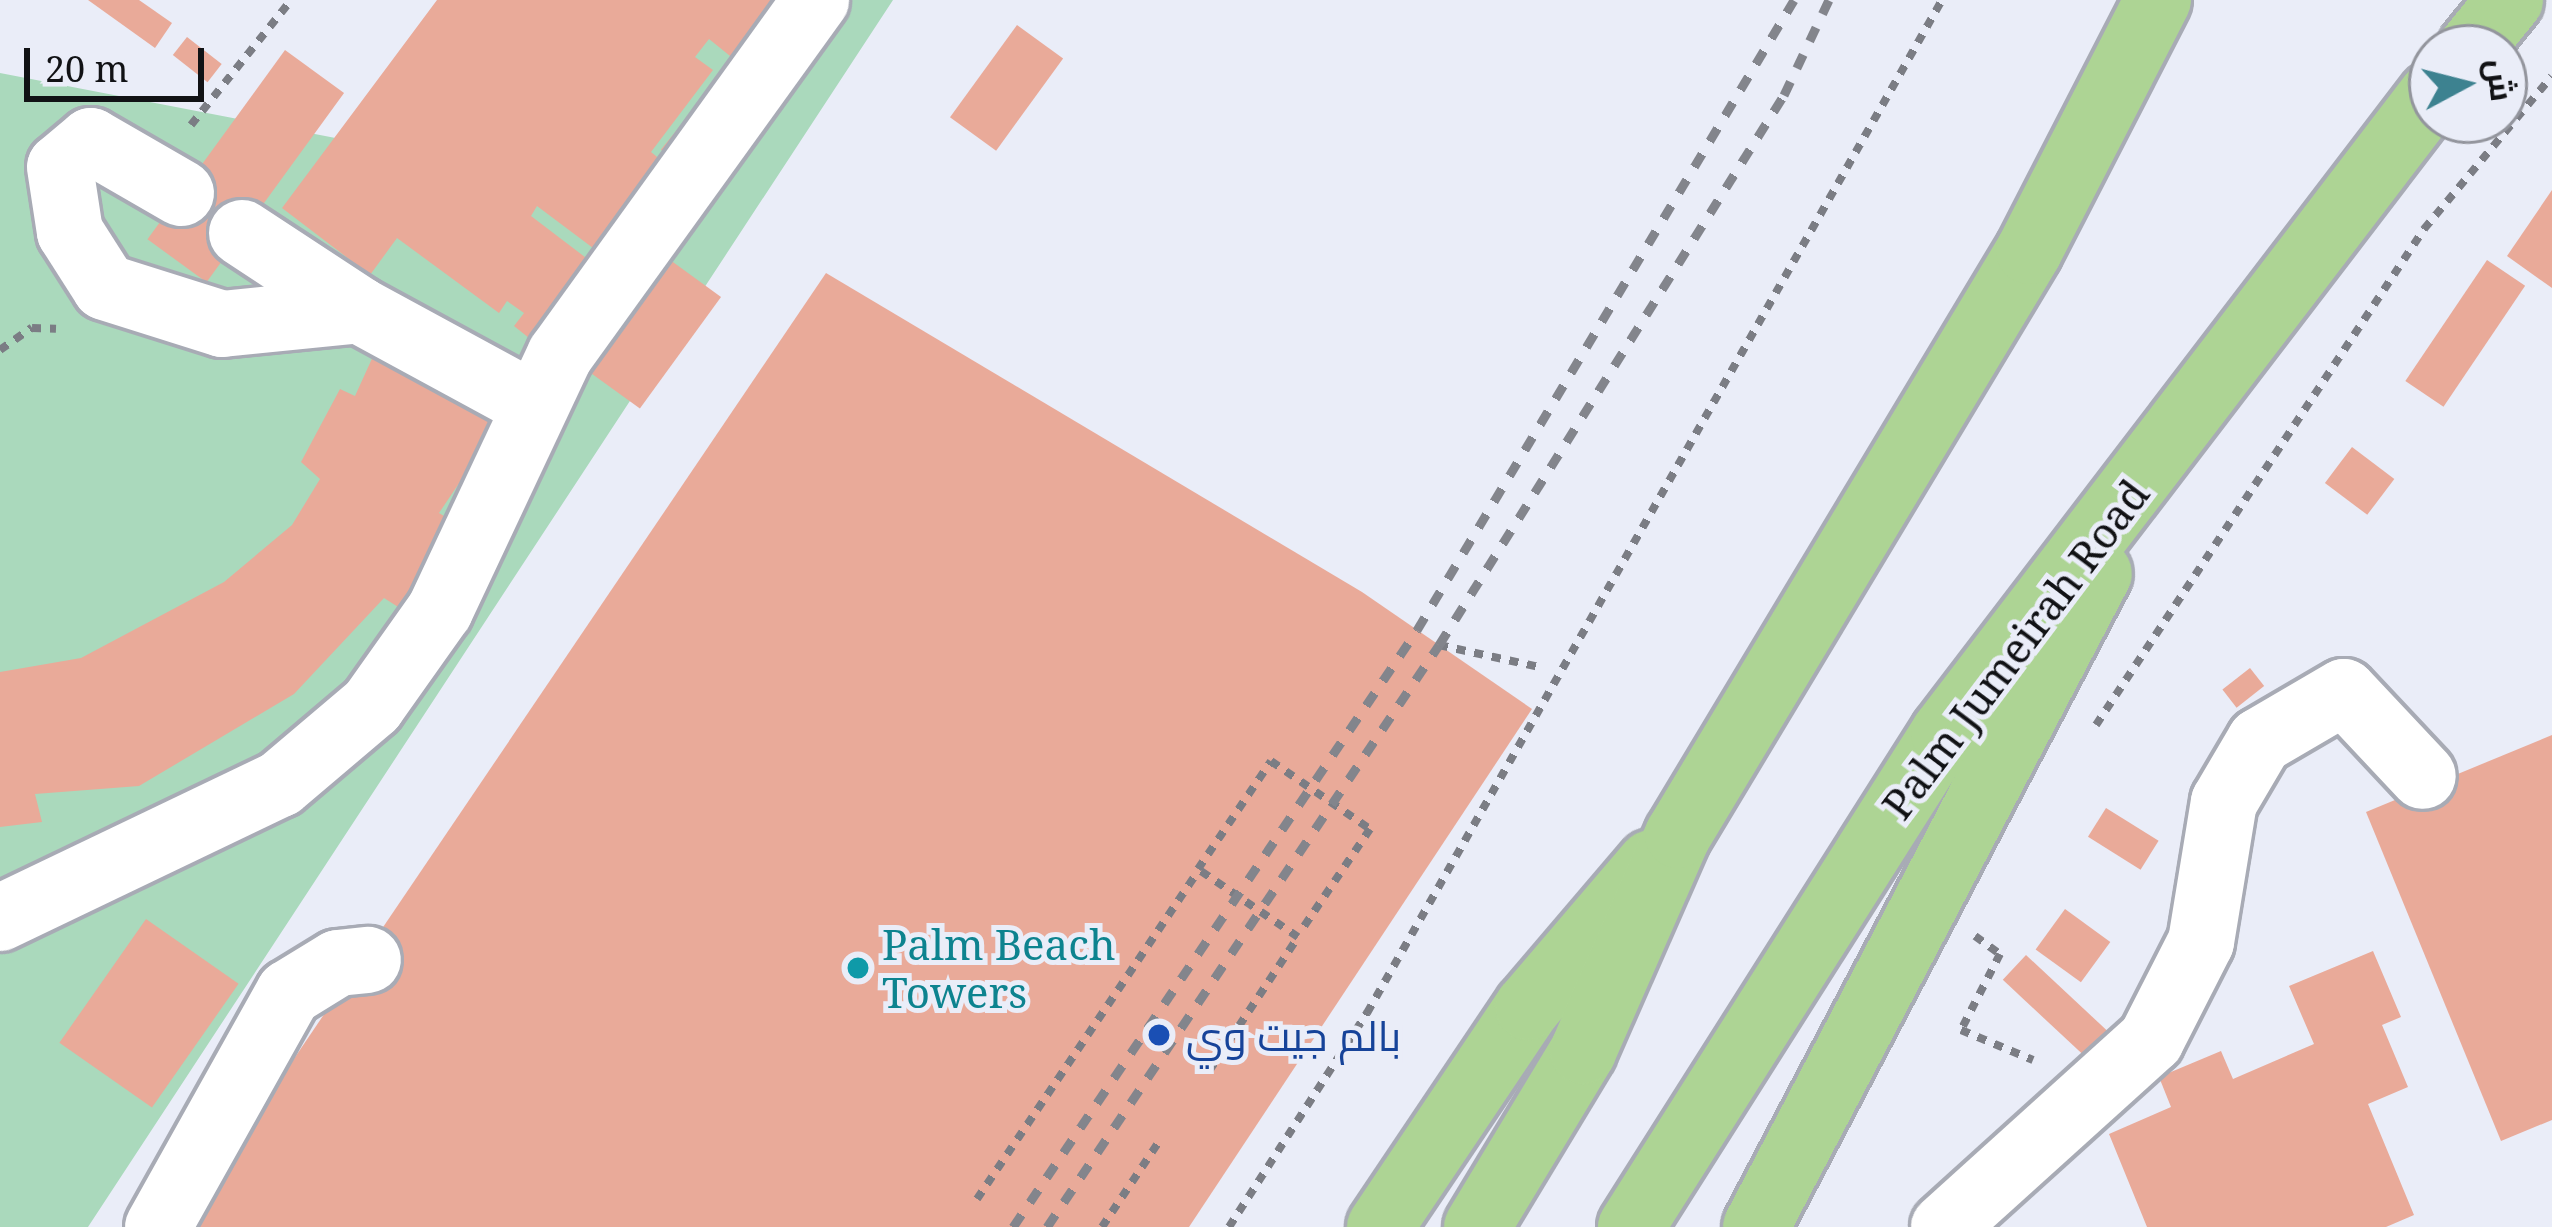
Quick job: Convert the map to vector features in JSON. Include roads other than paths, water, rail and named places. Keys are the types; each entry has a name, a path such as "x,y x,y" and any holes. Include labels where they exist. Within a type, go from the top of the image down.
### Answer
{"main road":[{"path":"1477,1227 1583,1051 1678,835 2029,251 2158,0"},
{"path":"2490,24 2510,0"},
{"name":"Palm Jumeirah Road","path":"1631,1227 1885,818 2408,127"},
{"path":"1756,1227 1952,865 2138,488"},
{"path":"1380,1227 1528,1007 1678,835"}],"lane":[{"path":"0,918 280,784 372,706 440,610 534,405 816,0"},
{"path":"167,184 92,141 60,167 70,232 105,287 222,324 359,310"},
{"path":"242,233 359,310 534,405"},
{"path":"1944,1227 2151,1040 2201,942 2224,802 2260,741 2344,692 2422,776"},
{"path":"158,1227 289,993 325,968 368,960"}],"railway":[{"path":"1013,1227 1417,630 1794,0"},
{"path":"1047,1227 1439,645 1784,95 1829,0"}],"place":[{"name":"Palm Beach Towers","path":"858,968"},
{"name":"بالم جيت وي","path":"1159,1035"}]}
